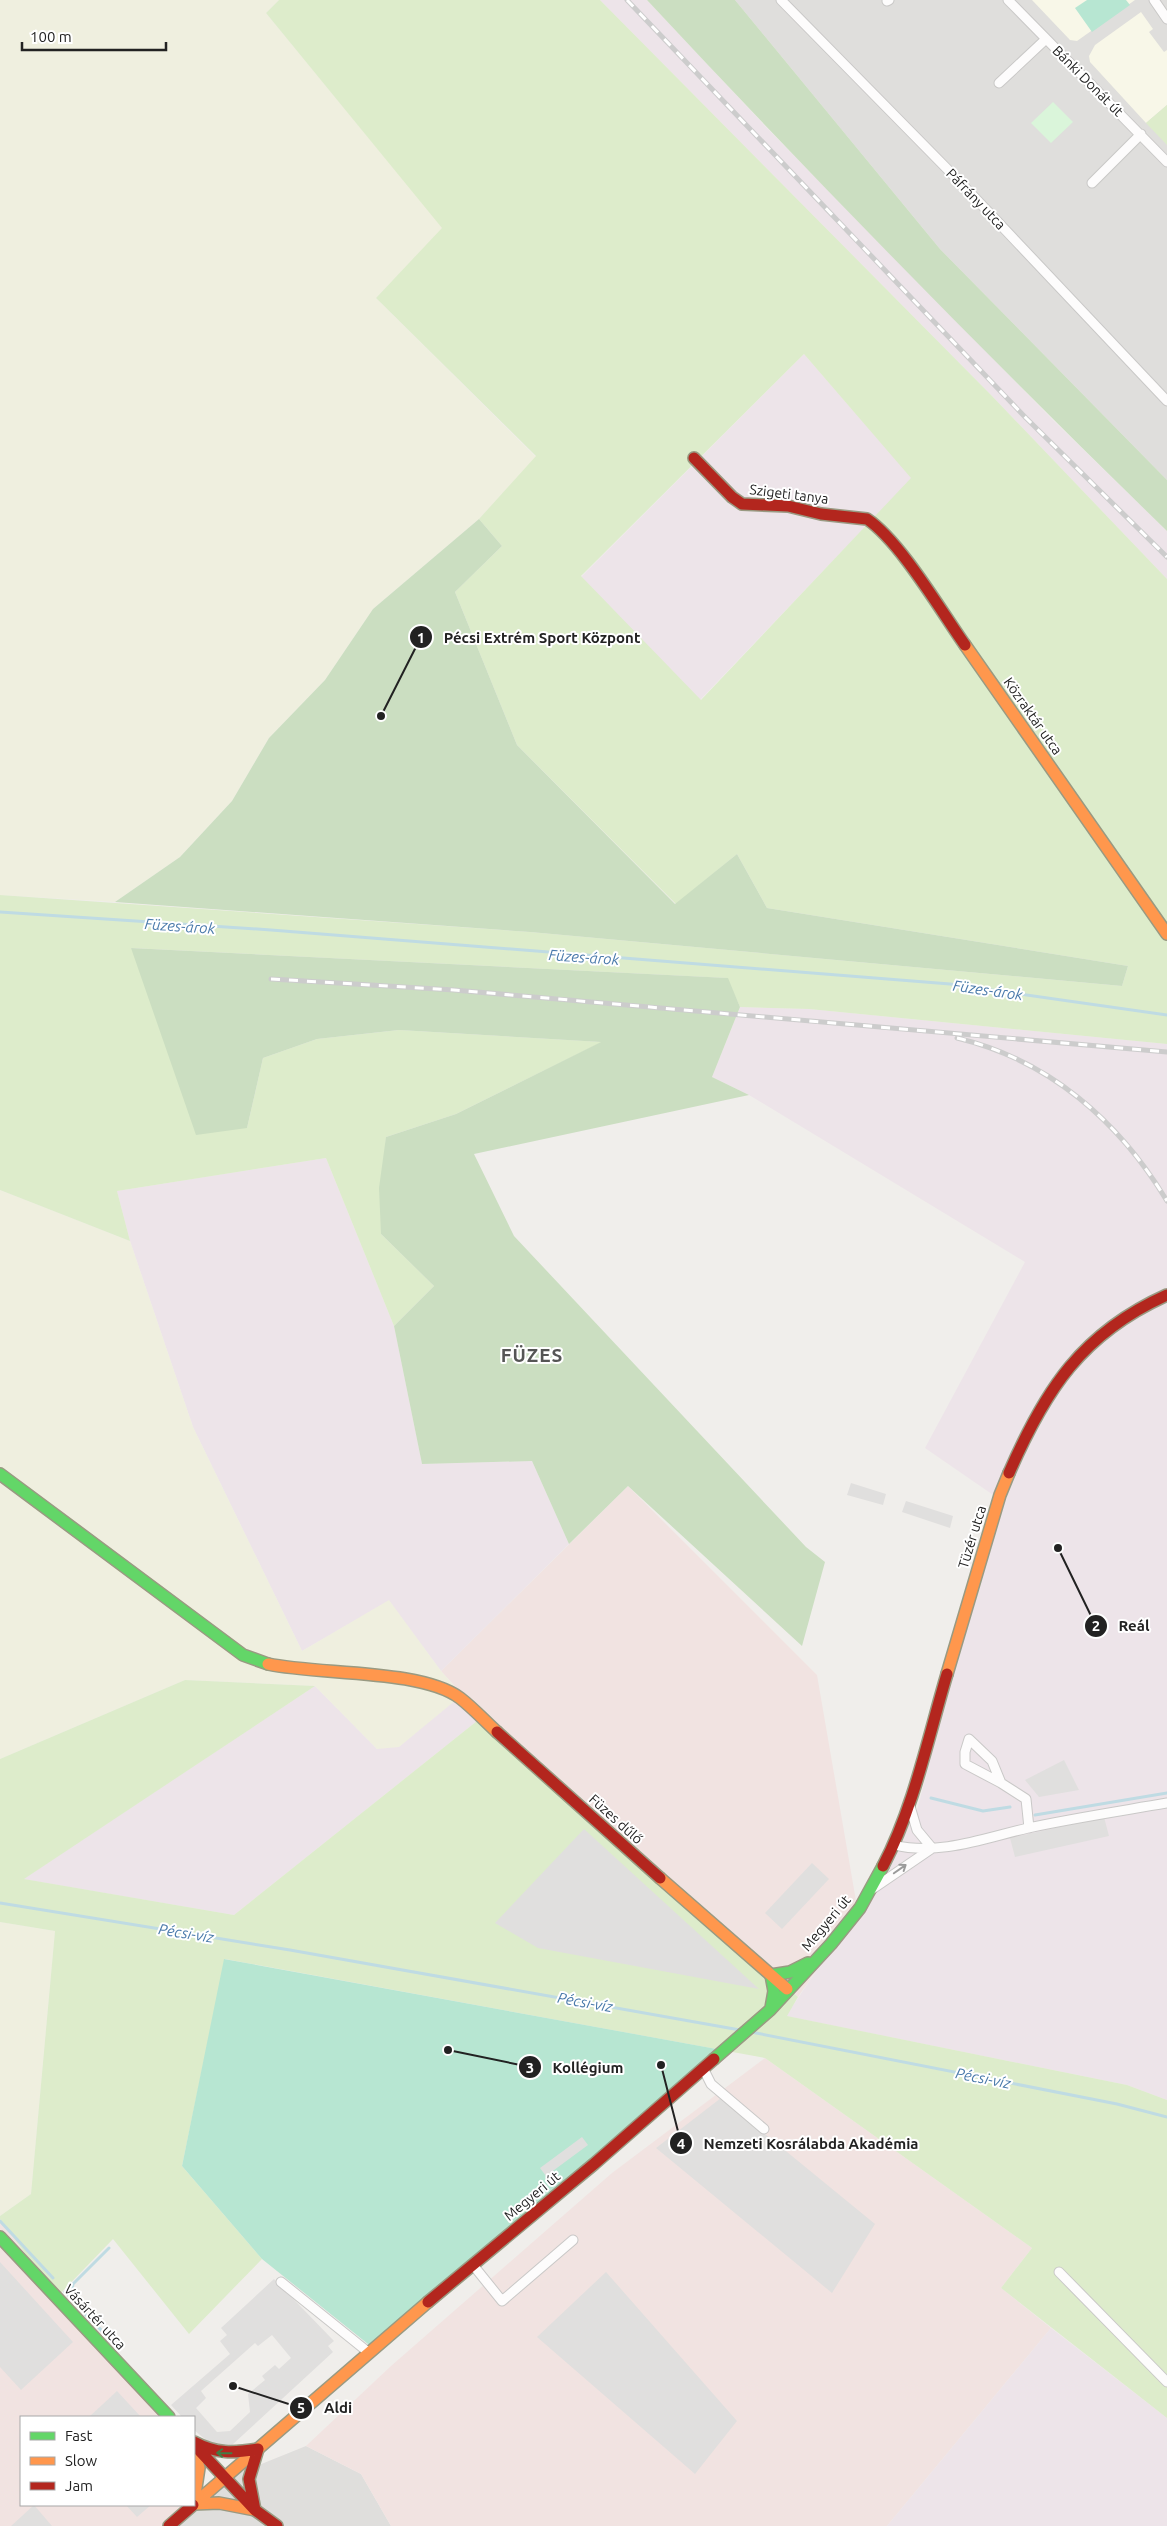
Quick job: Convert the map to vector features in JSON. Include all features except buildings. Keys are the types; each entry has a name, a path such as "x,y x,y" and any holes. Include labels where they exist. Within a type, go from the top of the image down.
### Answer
{"street":[{"name":"Páfrány utca","path":"781,0 960,182 1167,401"},
{"name":"Bánki Donát út","path":"1008,0 1167,162"},
{"path":"1154,0 1167,19"},
{"path":"999,83 1046,39"},
{"path":"1092,183 1141,134"},
{"name":"Szigeti tanya","path":"694,458 732,497 742,504 788,506 821,514 851,516 869,520"},
{"name":"Közraktár utca","path":"869,520 901,554 1167,934"},
{"name":"Tüzér utca","path":"894,1846 909,1802 1000,1495 1022,1444 1057,1380 1099,1335 1140,1307 1167,1295"},
{"name":"Füzes dűlő","path":"0,1474 242,1655 269,1664 307,1670 419,1681 459,1697 604,1829 787,1989"},
{"path":"1001,1783 992,1761 969,1739 965,1752 965,1764 1026,1799 1030,1828"},
{"path":"909,1802 917,1830 932,1848"},
{"name":"Megyeri út","path":"195,2502 368,2352 704,2070 757,2023 817,1957 832,1944 860,1908 894,1846 906,1848 944,1848 1030,1828 1167,1803"},
{"name":"Megyeri út","path":"869,1891 932,1848"},
{"path":"770,2010 774,1998 771,1975 790,1972 817,1957"},
{"path":"704,2070 711,2084 764,2129"},
{"name":"Vásártér utca","path":"0,2237 168,2416"},
{"path":"473,2265 502,2300 573,2240"},
{"path":"1059,2272 1167,2382"},
{"path":"281,2282 368,2352"},
{"path":"195,2444 211,2452 227,2453 258,2449 248,2478 248,2491 255,2510"},
{"path":"195,2444 255,2510 276,2526"},
{"path":"195,2453 199,2468 195,2496"},
{"path":"195,2503 218,2503 255,2510"},
{"name":"Megyeri út","path":"169,2526 191,2506"}],"shaded area":[{"path":"600,0 647,0 766,127 1054,421 1167,531 1167,579 992,396"},
{"path":"735,0 1167,0 1167,480 940,249"},
{"path":"1032,0 1135,0 1077,41 1070,40"},
{"path":"1141,12 1153,29 1149,32 1164,52 1167,50 1167,105 1146,123 1090,62 1089,56 1095,45"},
{"path":"804,354 912,478 700,700 581,577"},
{"path":"740,1007 809,1009 1167,1044 1167,2100 1127,2085 786,2016 831,1949 856,1901 917,1810 999,1499 925,1448 1025,1262 749,1095 712,1077"},
{"path":"326,1158 394,1326 422,1464 532,1461 569,1544 441,1671 389,1601 302,1651 193,1427 130,1241 117,1191"},
{"path":"851,1483 886,1494 883,1505 847,1495"},
{"path":"628,1486 817,1675 856,1901 831,1949 798,1997 496,1731 441,1671"},
{"path":"906,1501 953,1516 950,1528 902,1512"},
{"path":"315,1686 377,1749 462,1695 482,1717 234,1915 23,1879"},
{"path":"1064,1760 1079,1790 1039,1797 1025,1780"},
{"path":"1104,1817 1109,1836 1015,1857 1010,1838"},
{"path":"584,1829 759,1989 538,1948 495,1923"},
{"path":"812,1863 829,1879 782,1929 765,1913"},
{"path":"765,2058 1032,2248 1001,2288 1051,2328 887,2526 391,2526 361,2474 306,2446 391,2366 612,2173"},
{"path":"721,2098 875,2224 832,2293 656,2148"},
{"path":"582,2137 588,2145 546,2176 540,2168"},
{"path":"0,2219 57,2297 169,2416 20,2416 20,2506 193,2506 169,2526 0,2526"},
{"path":"0,2262 73,2342 21,2390 0,2367"},
{"path":"606,2272 737,2421 695,2474 537,2337"},
{"path":"274,2279 334,2341 328,2346 333,2352 232,2445 220,2447 212,2445 195,2431 195,2416 181,2416 171,2405 230,2354 220,2341 227,2335 221,2328","holes":["272,2335 291,2358 279,2369 275,2365 262,2376 265,2380 248,2394 250,2412 230,2431 217,2432 196,2408 206,2398 201,2391 255,2343 258,2346"]},
{"path":"1051,2328 1167,2418 1167,2526 887,2526"},
{"path":"117,2391 140,2416 90,2416"},
{"path":"306,2446 361,2474 391,2526 169,2526 192,2506 195,2506 195,2504 224,2479"},
{"path":"35,2506 52,2526 11,2526"},
{"path":"127,2506 150,2506 137,2517"}],"green space":[{"path":"0,0 279,0 266,13 443,228 376,298 536,457 479,519 373,609 325,680 269,738 232,801 180,857 115,902 0,895"},
{"path":"279,0 600,0 992,396 1167,579 1167,1044 809,1009 740,1007 727,978 131,948 247,1128 263,1058 317,1039 399,1030 602,1042 456,1114 386,1137 381,1234 434,1286 394,1326 326,1158 117,1191 130,1241 0,1190 0,895 530,932 1122,986 1128,966 767,908 737,854 676,904 517,745 455,592 502,546 479,519 536,456 376,298 442,228 266,13","holes":["804,354 911,478 701,700 581,576"]},
{"path":"647,0 735,0 940,249 1167,480 1167,531 1034,401 775,135"},
{"path":"1087,0 1126,0 1130,5 1092,32 1075,8"},
{"path":"1053,102 1073,122 1051,143 1031,123"},
{"path":"1167,105 1167,145 1146,123"},
{"path":"479,519 502,546 455,592 517,745 675,904 737,854 767,908 1128,966 1122,986 530,932 115,902 180,857 232,801 269,738 325,680 373,609"},
{"path":"131,948 728,978 740,1007 712,1077 749,1095 474,1154 514,1236 806,1547 825,1562 802,1646 628,1486 569,1544 532,1461 422,1464 394,1326 434,1286 381,1234 379,1188 386,1137 456,1114 601,1042 399,1030 317,1039 263,1058 247,1128 196,1135"},
{"path":"0,1190 130,1241 193,1427 302,1651 389,1600 441,1671 462,1695 399,1747 377,1749 315,1686 185,1680 0,1759"},
{"path":"185,1680 315,1686 24,1879 234,1915 482,1717 798,1997 787,2016 1127,2085 1167,2100 1167,2418 1001,2288 1032,2248 765,2058 225,1959 182,2166 262,2259 189,2334 113,2239 57,2297 0,2219 0,2216 31,2194 55,1931 0,1922 0,1759"},
{"path":"0,1922 55,1931 31,2194 0,2216"},
{"path":"224,1959 722,2050 373,2348 262,2259 182,2166"}],"waterway":[{"name":"Füzes-árok","path":"0,912 271,930 950,984 1167,1015"},
{"path":"1035,1815 1167,1793"},
{"path":"931,1798 983,1811 1010,1807"},
{"name":"Pécsi-víz","path":"0,1903 290,1950 740,2030"},
{"name":"Pécsi-víz","path":"751,2032 1117,2104 1167,2117"},
{"path":"0,2221 53,2278"},
{"path":"104,2333 82,2311 72,2291 73,2284 109,2248"},
{"path":"65,2292 72,2298"}],"railway":[{"path":"627,0 1026,418 1167,557"},
{"path":"271,979 454,990 1167,1052"},
{"path":"957,1038 990,1048 1022,1062 1051,1078 1079,1098 1104,1120 1127,1145 1167,1201"}],"traffic: fast":[{"path":"0,1474 243,1655 268,1664"},
{"path":"714,2059 770,2010 831,1944 860,1908 883,1866"},
{"path":"771,2008 774,1991 771,1975 790,1972 808,1963"},
{"path":"0,2237 168,2416"}],"traffic: slow":[{"path":"965,645 1167,934"},
{"path":"947,1674 1000,1495 1009,1473"},
{"path":"268,1664 396,1677 421,1682 443,1689 460,1698 497,1732"},
{"path":"660,1878 787,1989"},
{"path":"195,2503 428,2302"},
{"path":"195,2453 199,2468 195,2494"},
{"path":"195,2504 219,2503 255,2510"}],"traffic: jam":[{"path":"694,458 732,497 742,504 788,506 821,514 867,519 893,543 965,645"},
{"path":"1009,1473 1037,1416 1052,1390 1070,1367 1089,1346 1112,1327 1137,1310 1167,1295"},
{"path":"883,1866 912,1796 947,1674"},
{"path":"497,1732 660,1878"},
{"path":"428,2302 594,2164 714,2059"},
{"path":"195,2442 210,2449 225,2452 258,2449 249,2479 255,2510"},
{"path":"197,2448 255,2510 277,2526"},
{"path":"169,2526 192,2506"}],"place":[{"name":"Pécsi Extrém Sport Központ","path":"381,716"},
{"name":"Reál","path":"1058,1548"},
{"name":"Kollégium","path":"448,2050"},
{"name":"Nemzeti Kosrálabda Akadémia","path":"661,2065"},
{"name":"Aldi","path":"233,2386"}],"district":[{"name":"FÜZES","path":"532,1355"}]}
